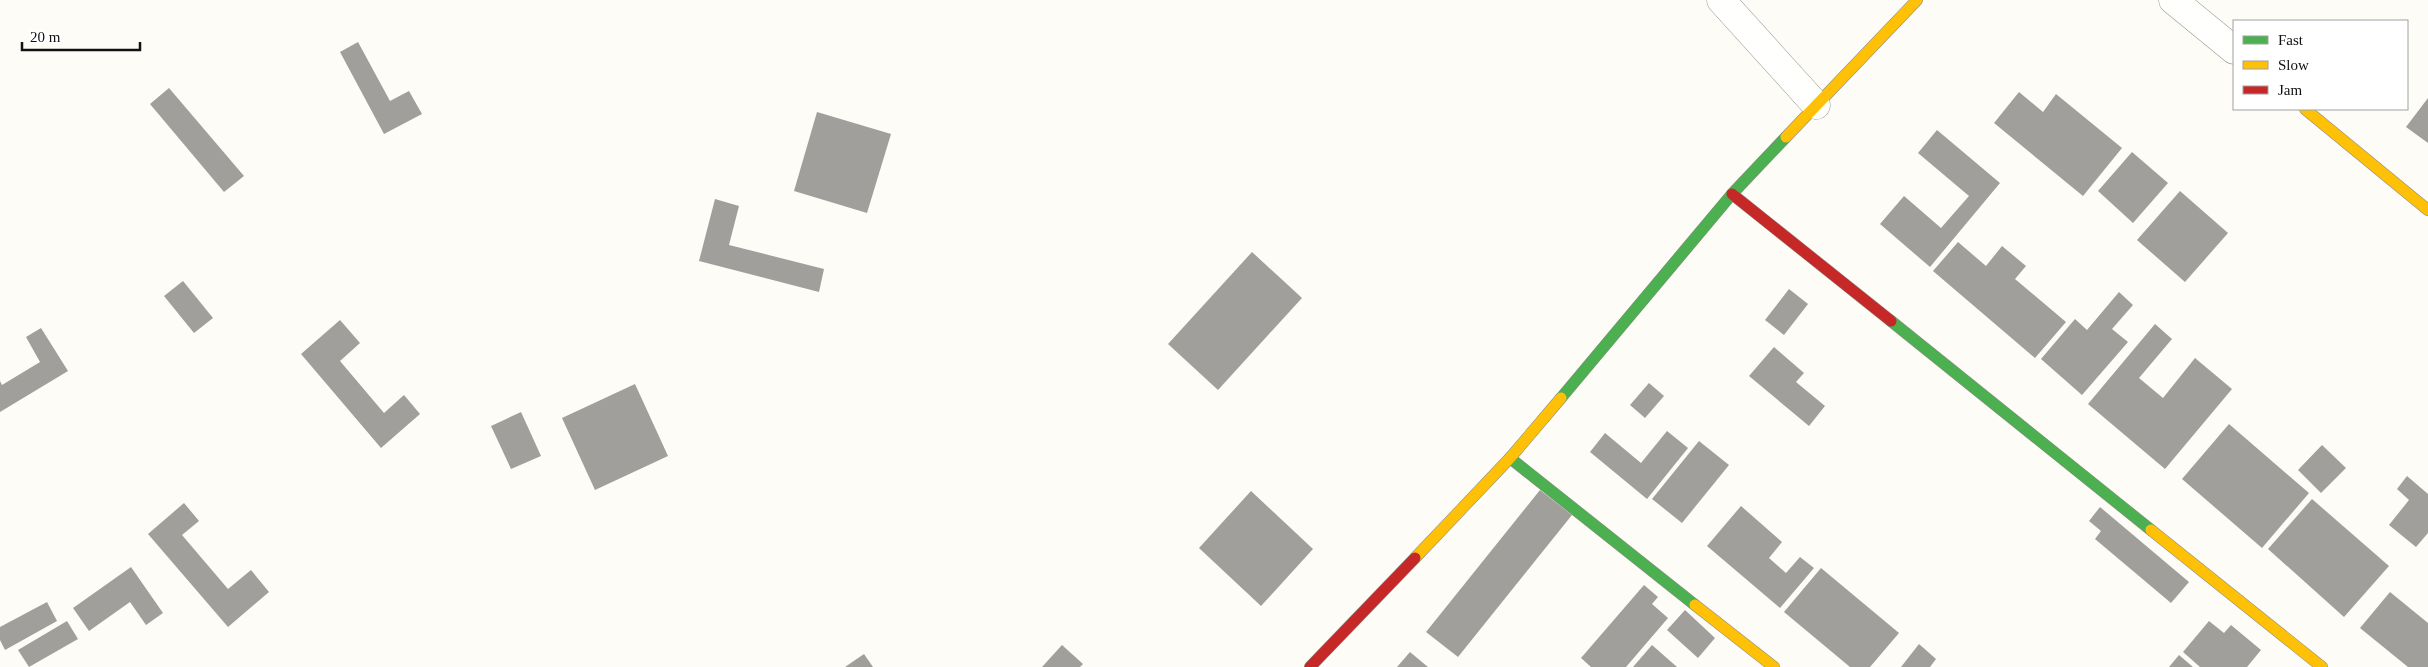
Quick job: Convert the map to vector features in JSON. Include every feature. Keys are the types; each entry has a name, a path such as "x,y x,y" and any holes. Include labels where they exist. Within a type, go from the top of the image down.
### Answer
{"street":[{"path":"1721,0 1816,105"},
{"path":"1310,667 1510,458 1732,194 1917,0"},
{"path":"2173,0 2233,49"},
{"path":"2306,110 2428,210"},
{"path":"1732,194 2322,667"},
{"path":"1510,458 1774,667"}],"building":[{"path":"358,42 390,101 409,91 422,114 384,134 340,52"},
{"path":"169,88 244,176 224,192 150,104"},
{"path":"2019,92 2043,112 2056,94 2122,148 2083,196 1994,123"},
{"path":"2428,98 2428,143 2406,127"},
{"path":"817,112 891,134 867,213 794,191"},
{"path":"1937,130 2000,183 1930,267 1880,224 1904,196 1941,228 1969,196 1918,153"},
{"path":"2132,152 2168,183 2133,223 2098,191"},
{"path":"2180,191 2228,233 2185,282 2137,240"},
{"path":"715,199 739,206 729,245 824,269 819,292 699,261"},
{"path":"1958,242 1986,266 2002,246 2026,266 2015,279 2066,322 2035,358 1933,271"},
{"path":"1252,252 1302,298 1218,390 1168,344"},
{"path":"183,281 213,318 194,333 164,296"},
{"path":"1789,289 1808,304 1784,335 1765,320"},
{"path":"2119,292 2133,305 2112,329 2128,342 2082,395 2041,359 2075,319 2087,330"},
{"path":"340,320 360,343 340,361 384,413 404,395 420,414 381,448 301,354"},
{"path":"2155,324 2172,339 2139,378 2163,398 2195,358 2232,389 2165,469 2088,404"},
{"path":"41,328 68,371 0,412 0,381 2,385 40,362 26,337"},
{"path":"1774,347 1804,373 1796,382 1825,406 1809,426 1749,376"},
{"path":"1649,383 1664,396 1645,418 1630,405"},
{"path":"635,384 668,456 595,490 562,418"},
{"path":"521,412 541,456 511,469 491,426"},
{"path":"2229,424 2309,493 2262,548 2182,479"},
{"path":"1667,431 1688,448 1647,499 1590,452 1605,433 1641,463"},
{"path":"1699,441 1729,465 1682,523 1652,499"},
{"path":"2322,445 2346,468 2321,493 2298,470"},
{"path":"2407,476 2428,494 2428,533 2416,547 2389,525 2409,500 2397,489"},
{"path":"1540,490 1572,515 1458,657 1426,632"},
{"path":"1251,491 1313,549 1261,606 1199,548"},
{"path":"2312,499 2389,566 2344,617 2268,549"},
{"path":"184,503 199,521 182,535 228,589 251,570 269,592 228,627 148,534"},
{"path":"1741,506 1782,542 1769,558 1786,573 1800,557 1814,568 1780,608 1707,546"},
{"path":"2100,507 2189,582 2171,603 2095,539 2101,531 2089,521"},
{"path":"131,567 163,613 146,625 130,602 89,631 73,608"},
{"path":"1821,568 1899,633 1870,667 1850,667 1784,612"},
{"path":"1644,585 1658,597 1652,604 1668,618 1626,667 1591,667 1581,658"},
{"path":"2390,592 2428,623 2428,667 2408,667 2360,628"},
{"path":"47,602 57,621 5,650 0,640 0,627"},
{"path":"1685,610 1715,638 1698,658 1667,630"},
{"path":"67,621 78,639 29,667 18,650"},
{"path":"2209,621 2224,633 2231,625 2261,650 2247,667 2200,667 2183,652"},
{"path":"1919,644 1936,659 1930,667 1901,667"},
{"path":"1062,645 1083,664 1080,667 1042,667"},
{"path":"1652,645 1677,667 1633,667"},
{"path":"1410,652 1428,667 1397,667"},
{"path":"864,654 873,667 845,667"},
{"path":"2179,655 2193,667 2169,667"}],"traffic: fast":[{"path":"1561,398 1732,194 1786,137"},
{"path":"1891,321 2151,530"},
{"path":"1510,458 1695,605"}],"traffic: slow":[{"path":"1786,137 1917,0"},
{"path":"2306,110 2428,210"},
{"path":"1415,558 1510,458 1561,398"},
{"path":"2151,530 2322,667"},
{"path":"1695,605 1774,667"}],"traffic: jam":[{"path":"1732,194 1891,321"},
{"path":"1310,667 1415,558"}]}
